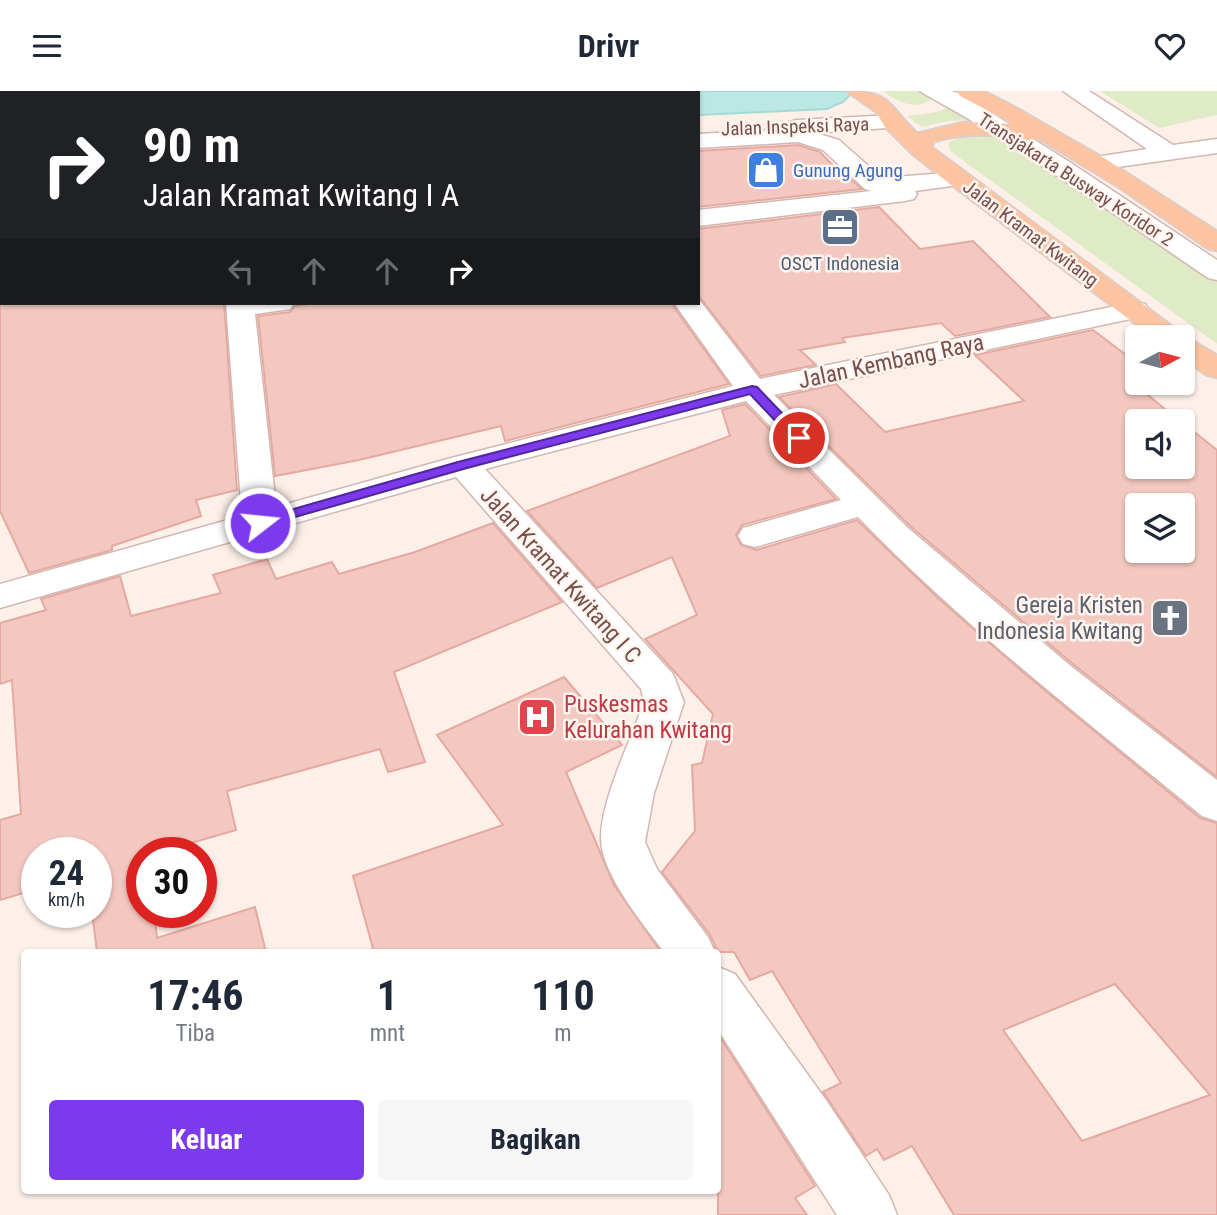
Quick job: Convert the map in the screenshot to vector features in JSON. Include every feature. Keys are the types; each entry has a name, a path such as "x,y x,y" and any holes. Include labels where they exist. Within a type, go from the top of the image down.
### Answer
{"main road":[{"path":"960,94 1053,137 1165,206 1217,243"},
{"name":"Jalan Kramat Kwitang","path":"895,104 920,149 1155,325"},
{"path":"920,149 925,138 951,129 998,128 1053,137"},
{"path":"1195,353 1217,369"}],"street":[{"path":"1074,91 1169,153"},
{"name":"Transjakarta Busway Koridor 2","path":"895,104 960,94 998,128 1217,272"},
{"name":"Jalan Inspeksi Raya","path":"700,130 895,104"},
{"path":"700,141 800,135 831,145 874,184 889,187 964,183"},
{"path":"1097,163 1217,146"},
{"path":"700,218 964,183"},
{"path":"240,305 260,523"},
{"path":"689,305 752,390 896,536 1058,677 1217,804"},
{"name":"Jalan Kembang Raya","path":"0,596 463,465 752,390 1135,310"},
{"name":"Jalan Kramat Kwitang I C","path":"463,465 659,684 664,702 625,821 623,843 632,867 689,949"},
{"path":"755,536 865,504"},
{"path":"721,993 807,1118 869,1215"}],"green space":[{"path":"883,91 921,91 933,98 914,105 901,102"},
{"path":"1100,91 1217,91 1217,115 1159,128"},
{"path":"950,107 974,120 949,121 922,127 907,116 937,112"},
{"path":"983,133 1001,139 1217,279 1217,344 1195,328 1195,325 1191,325 950,151 948,143 964,135"}],"water":[{"path":"854,91 843,102 827,109 700,115 700,92"}],"building":[{"path":"798,145 820,152 845,178 849,178 862,189 700,207 700,151"},
{"path":"879,207 920,249 973,241 1050,317 955,336 941,323 842,338 845,342 800,350 816,365 761,376 700,298 700,229"},
{"path":"0,305 224,305 237,490 196,500 201,516 112,546 112,550 29,573 0,511"},
{"path":"672,305 729,384 505,441 501,426 359,460 275,476 258,316 290,312 295,306"},
{"path":"1093,330 1125,354 1125,395 1148,395 1165,409 1125,409 1125,479 1195,479 1195,433 1217,450 1217,777 1074,665 910,526 779,397 836,384 885,432 1024,401 975,355"},
{"path":"745,404 836,499 742,525 736,535 741,545 756,550 857,520 938,598 1024,673 1200,818 1217,823 1217,1215 954,1215 912,1146 884,1160 877,1149 866,1156 823,1092 841,1083 772,971 750,980 734,952 721,952 721,949 717,949 710,935 662,872 695,831 692,765 702,763 713,714 645,639 697,615 672,557 597,588 527,511 730,436 722,410","holes":["1115,984 1210,1095 1082,1141 1003,1030"]},
{"path":"493,523 562,602 394,672 425,762 388,772 380,749 227,791 236,830 212,837 126,837 126,928 156,928 157,938 189,928 217,928 217,919 255,907 265,949 97,949 94,928 112,928 112,837 21,837 21,894 0,900 0,820 21,814 12,680 0,684 0,623 46,610 41,599 120,576 131,616 221,593 213,575 267,559 276,579 332,562 339,574 415,552"},
{"path":"564,677 622,745 566,772 614,885 659,949 373,949 353,876 503,825 437,735"},
{"path":"721,1039 815,1186 795,1198 807,1215 718,1215 718,1194 721,1194"}],"place":[{"name":"Gunung Agung","path":"766,170"},
{"name":"OSCT Indonesia","path":"840,227"},
{"name":"Gereja Kristen Indonesia Kwitang","path":"1170,618"},
{"name":"Puskesmas Kelurahan Kwitang","path":"537,717"}],"route":[{"path":"260,523 463,465 752,390 799,438"}]}
